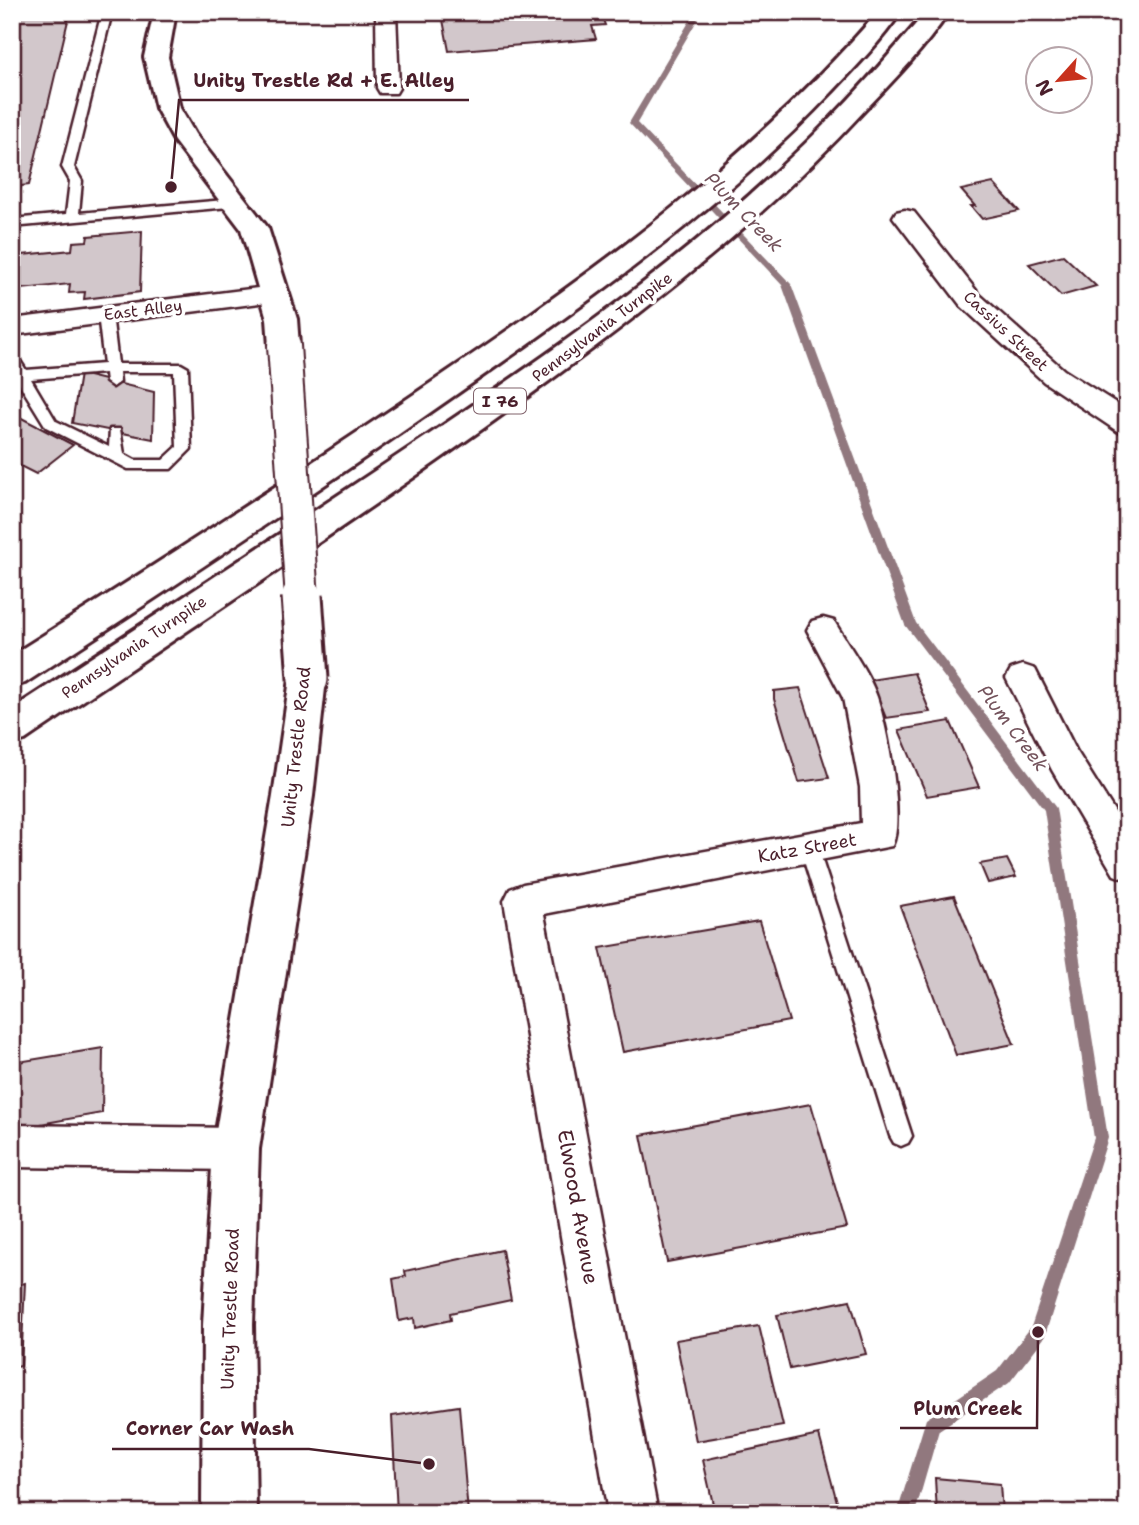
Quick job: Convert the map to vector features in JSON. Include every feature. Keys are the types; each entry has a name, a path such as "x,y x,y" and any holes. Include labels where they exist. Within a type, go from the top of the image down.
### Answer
{"main road":[{"name":"Unity Trestle Road","path":"164,12 156,57 168,108 183,136 254,228 282,319 308,679 293,796 236,1149 228,1325 229,1513"},
{"name":"I 76","path":"12,673 351,454 559,309 715,191 799,114 865,44 890,12"},
{"name":"Pennsylvania Turnpike","path":"12,729 407,465 547,369 656,288 792,172 864,99 938,12"}],"street":[{"path":"386,12 388,88"},
{"name":"Cassius Street","path":"905,217 970,300 1054,376 1127,424"},
{"name":"East Alley","path":"12,327 274,294"},
{"name":"Katz Street","path":"523,901 879,835 878,787 860,697 823,630"},
{"path":"1023,678 1064,760 1127,864"},
{"name":"Elwood Avenue","path":"523,901 632,1513"},
{"path":"12,1146 236,1149"}],"lane":[{"path":"72,216 76,181 68,167 107,12"},
{"path":"12,223 236,203"},
{"path":"105,314 113,375"},
{"path":"12,359 20,375 51,424 133,465 166,466 184,449 181,368 113,375 20,375"},
{"path":"115,432 117,456"},
{"path":"809,848 901,1136"}],"building":[{"path":"12,12 70,12 29,185 21,186 19,193 12,193"},
{"path":"545,12 600,12 605,25 592,26 596,39 449,51 443,20"},
{"path":"993,183 1019,211 982,219 961,190"},
{"path":"142,231 140,292 84,299 85,292 69,293 70,284 12,290 12,256 72,250 73,242 87,241 88,236"},
{"path":"1063,255 1096,286 1061,296 1029,264"},
{"path":"80,374 154,392 153,439 72,423"},
{"path":"12,413 73,445 36,474 12,462"},
{"path":"914,673 930,712 886,718 870,680"},
{"path":"800,688 829,778 799,782 774,699 774,691"},
{"path":"950,721 979,787 927,796 899,730"},
{"path":"1007,859 1016,877 988,883 980,864"},
{"path":"954,896 1014,1044 956,1055 900,906"},
{"path":"759,921 789,1021 623,1052 600,948"},
{"path":"103,1048 102,1113 12,1129 12,1063"},
{"path":"811,1104 847,1228 667,1262 641,1135"},
{"path":"502,1250 511,1300 450,1313 451,1320 415,1328 414,1318 399,1321 393,1279 406,1276 405,1271"},
{"path":"25,1283 21,1366 12,1368 12,1286"},
{"path":"850,1300 866,1354 790,1369 777,1315"},
{"path":"759,1326 783,1426 696,1441 676,1340"},
{"path":"459,1406 468,1513 397,1513 392,1416"},
{"path":"819,1435 840,1513 715,1513 703,1460"},
{"path":"935,1478 1000,1484 1002,1513 937,1513"}],"waterway":[{"name":"Plum Creek","path":"699,12 633,123 786,284 911,625 1050,808 1101,1138 1038,1332 1003,1377 932,1425 906,1513"}],"place":[{"name":"Unity Trestle Rd + E. Alley","path":"171,187"},
{"name":"Plum Creek","path":"1038,1332"},
{"name":"Corner Car Wash","path":"429,1464"}]}
